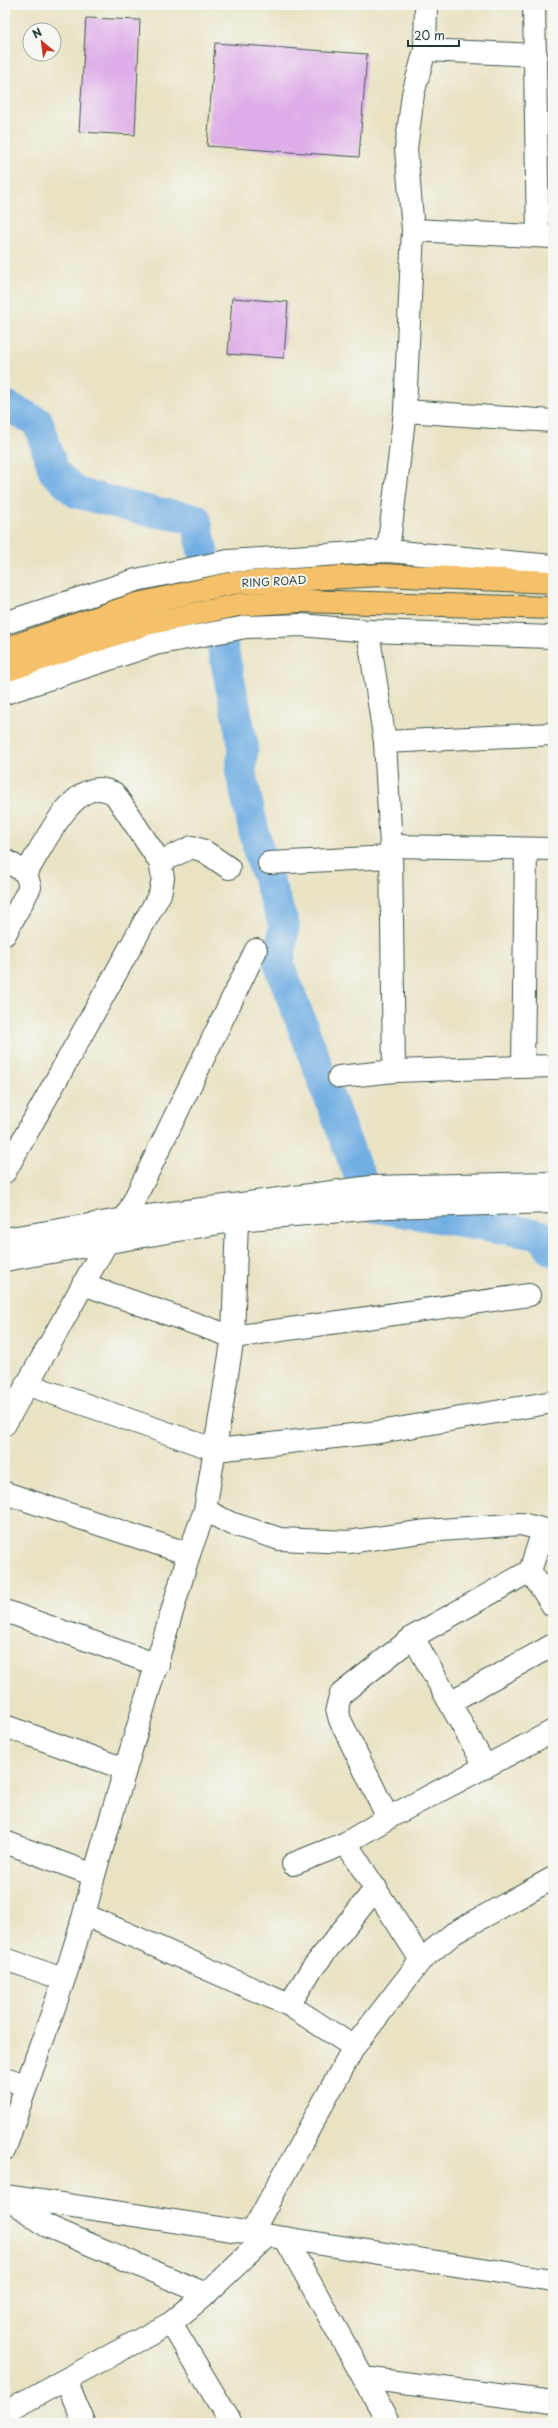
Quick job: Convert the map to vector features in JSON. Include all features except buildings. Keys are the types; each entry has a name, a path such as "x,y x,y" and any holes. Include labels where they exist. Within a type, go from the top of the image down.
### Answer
{"highway":[{"name":"RING ROAD","path":"5,648 163,597 233,583 381,575 553,582"},
{"name":"RING ROAD","path":"5,671 146,624 169,618 238,605 301,601 553,608"}],"street":[{"path":"388,551 405,411 413,230 406,149 413,94 425,50 426,5"},
{"path":"413,230 546,237 534,5"},
{"path":"425,50 536,55"},
{"path":"405,411 553,421"},
{"path":"5,623 136,580 228,561 388,551 553,566"},
{"path":"5,693 155,644 246,627 301,625 368,631 553,637"},
{"path":"368,631 385,742 391,852 394,1071"},
{"path":"385,742 553,734"},
{"path":"5,1172 160,894 163,878 160,862 114,793 99,789 82,794 70,804 26,873"},
{"path":"160,862 192,847 204,851 229,868"},
{"path":"523,1066 526,849"},
{"path":"270,864 391,852 553,849"},
{"path":"5,860 26,873 30,887 5,934"},
{"path":"127,1229 256,950"},
{"path":"339,1077 394,1071 553,1066"},
{"path":"5,1260 106,1242 127,1229 360,1195 553,1183"},
{"path":"5,1239 237,1220 360,1195 387,1207 553,1202"},
{"path":"5,2149 15,2081 63,1979 85,1915 94,1875 125,1769 158,1665 189,1554 205,1510 216,1450 233,1337 237,1220"},
{"path":"5,1424 106,1242"},
{"path":"83,1284 233,1337 529,1296"},
{"path":"26,1384 216,1450 380,1432 553,1402"},
{"path":"5,1493 189,1554"},
{"path":"205,1510 230,1524 280,1539 348,1542 427,1532 521,1524 548,1531 530,1571 413,1637 341,1694 337,1708 340,1720 388,1818"},
{"path":"530,1571 553,1606"},
{"path":"5,1611 158,1665"},
{"path":"413,1637 485,1766"},
{"path":"450,1702 553,1645"},
{"path":"5,1726 125,1769"},
{"path":"293,1864 346,1843 388,1818 553,1731"},
{"path":"5,1842 94,1875"},
{"path":"346,1843 421,1960"},
{"path":"5,2412 171,2323 206,2294 268,2236 354,2047 421,1960 454,1933 553,1878"},
{"path":"289,2005 311,1970 376,1888"},
{"path":"85,1915 289,2005 354,2047"},
{"path":"5,1959 63,1979"},
{"path":"5,2196 165,2218 268,2236 553,2280"},
{"path":"5,2196 47,2226 206,2294"},
{"path":"268,2236 364,2378 389,2423"},
{"path":"171,2323 231,2423"},
{"path":"364,2378 553,2402"},
{"path":"66,2380 84,2423"}],"waterway":[{"path":"5,405 38,422 54,472 77,493 144,510 196,519 243,745 241,774 259,853 284,925 279,964 354,1163 374,1207 541,1235 553,1251"}]}
